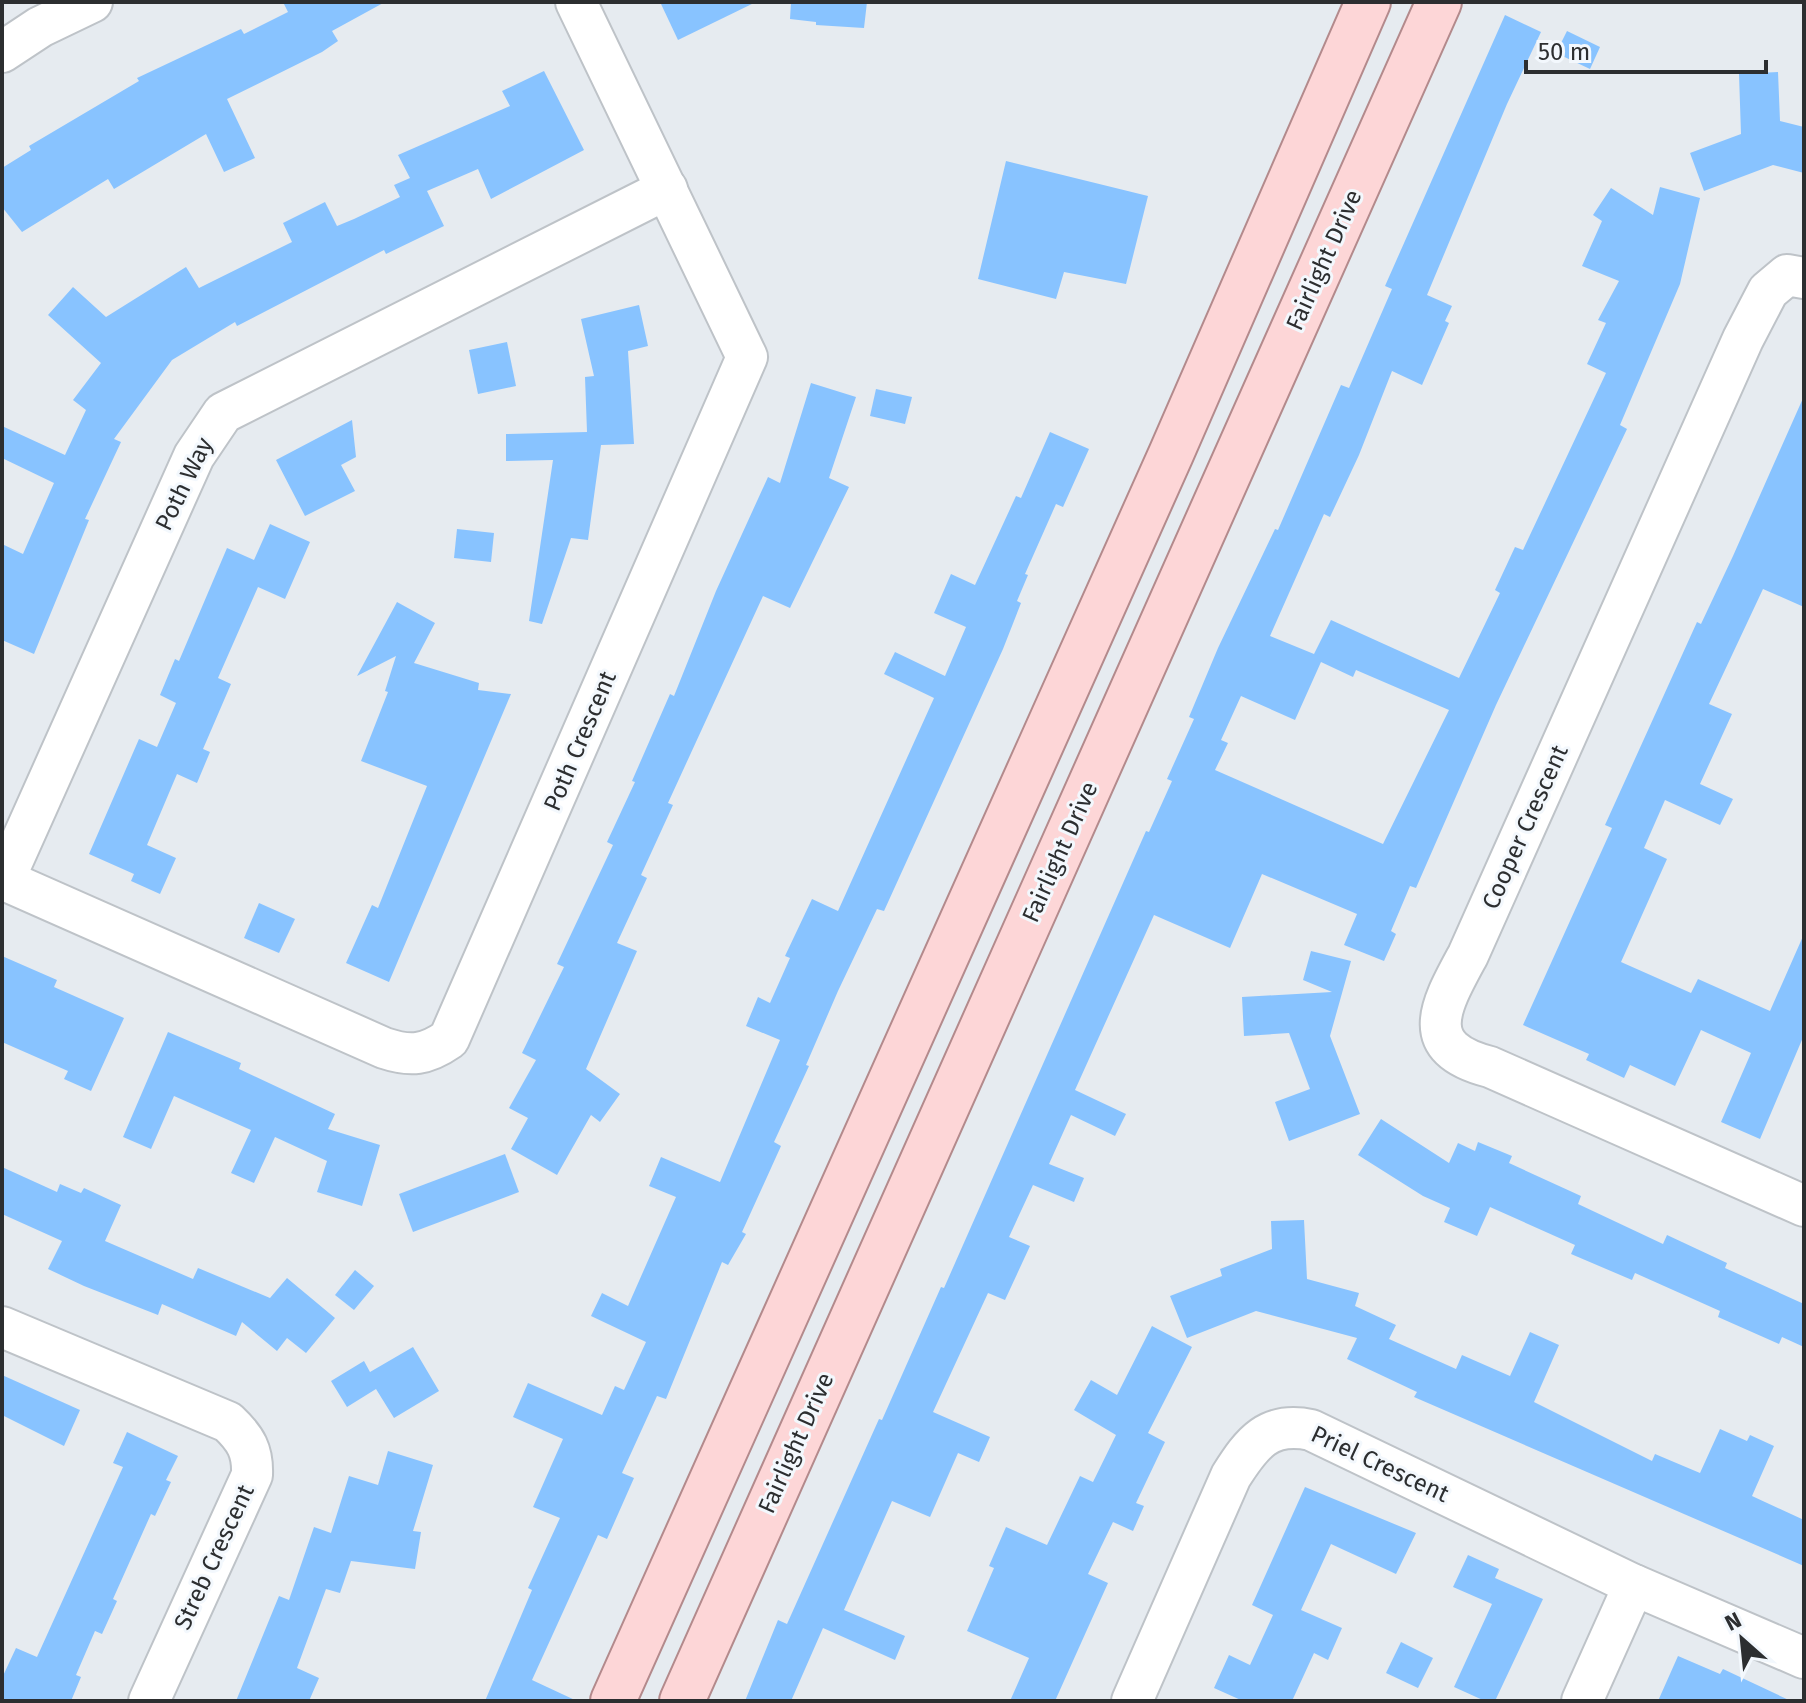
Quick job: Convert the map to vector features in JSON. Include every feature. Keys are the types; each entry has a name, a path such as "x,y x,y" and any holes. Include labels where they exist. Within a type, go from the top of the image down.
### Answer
{"main road":[{"path":"613,1701 1171,454 1368,2"},
{"name":"Fairlight Drive","path":"682,1701 1439,2"}],"street":[{"path":"2,52 40,27 92,2"},
{"name":"Poth Crescent","path":"3,879 384,1048 406,1055 429,1053 449,1039 747,357 576,2"},
{"name":"Poth Way","path":"3,879 194,456 223,413 667,189"},
{"name":"Cooper Crescent","path":"1803,1205 1490,1067 1464,1061 1444,1043 1440,1009 1468,955 1743,339 1768,291 1787,275 1804,278"},
{"name":"Streb Crescent","path":"2,1327 228,1422 243,1436 253,1455 252,1475 149,1701"},
{"name":"Priel Crescent","path":"1132,1701 1231,1476 1252,1443 1280,1429 1311,1430 1634,1585 1804,1658"},
{"path":"1582,1701 1634,1585"}],"building":[{"path":"283,2 385,2 332,31 338,41 322,52 227,99 255,158 224,172 206,134 114,189 108,179 22,232 2,207 2,168 31,150 29,146 139,81 137,78 241,29 244,34 288,12"},
{"path":"756,2 678,40 661,4"},
{"path":"791,2 867,2 864,28 816,25 816,22 790,19"},
{"path":"1505,15 1541,32 1507,104 1427,295 1452,306 1445,321 1449,323 1422,385 1392,371 1359,455 1330,517 1324,514 1270,636 1314,654 1331,620 1459,678 1500,593 1495,590 1515,547 1523,550 1606,373 1587,364 1606,323 1598,320 1619,281 1582,266 1602,221 1593,215 1611,188 1653,215 1660,187 1700,198 1680,284 1620,425 1627,429 1496,705 1416,888 1410,886 1391,931 1396,934 1384,961 1344,945 1357,914 1262,874 1230,948 1154,915 1075,1090 1126,1114 1115,1136 1071,1115 1049,1164 1084,1178 1074,1202 1033,1185 1009,1237 1030,1246 1005,1300 988,1293 933,1412 990,1437 979,1462 958,1453 930,1517 892,1501 844,1610 905,1636 895,1660 823,1628 791,1701 745,1701 778,1620 787,1624 879,1419 882,1420 941,1287 944,1288 1146,831 1149,832 1172,781 1167,779 1194,719 1189,717 1218,648 1275,529 1278,530 1341,385 1349,388 1392,289 1385,286","holes":["1321,662 1353,677 1356,670 1449,710 1383,844 1215,770 1228,743 1221,740 1241,696 1295,720"]},
{"path":"1567,31 1600,47 1590,69 1556,53"},
{"path":"544,71 584,150 491,199 478,169 427,191 444,226 386,254 384,250 237,326 235,322 172,360 114,439 121,442 85,519 89,520 34,654 2,640 2,544 23,554 54,483 2,458 2,426 65,455 86,410 73,400 101,363 48,315 73,287 106,317 186,267 199,288 292,242 283,223 325,202 337,226 354,219 400,197 394,185 410,178 398,155 510,106 502,91"},
{"path":"1778,72 1780,121 1804,127 1804,173 1773,165 1704,191 1690,153 1741,134 1739,74"},
{"path":"1006,161 1148,196 1126,284 1064,272 1056,299 978,279"},
{"path":"639,305 648,346 628,351 634,444 601,445 588,540 571,538 542,624 529,621 553,460 506,461 506,434 587,432 585,377 594,376 581,319"},
{"path":"507,342 516,386 478,394 469,350"},
{"path":"811,383 856,397 829,478 849,487 790,608 763,596 668,803 673,805 641,875 647,878 617,943 637,951 586,1069 620,1094 600,1122 591,1115 557,1175 511,1149 528,1118 509,1108 536,1060 522,1053 564,967 557,964 613,845 607,842 670,694 674,696 716,591 768,477 780,483"},
{"path":"876,389 912,397 905,424 870,416"},
{"path":"1804,396 1804,607 1763,589 1709,704 1732,714 1700,784 1733,799 1720,825 1665,800 1644,848 1667,859 1621,962 1691,993 1698,979 1770,1011 1804,934 1804,1035 1760,1139 1721,1122 1751,1053 1701,1030 1675,1086 1630,1065 1624,1078 1586,1060 1589,1054 1523,1025 1612,828 1605,825 1697,622 1701,624 1733,556"},
{"path":"352,420 356,457 341,465 355,491 305,516 276,460"},
{"path":"1050,432 1089,449 1063,507 1056,504 1025,574 1028,575 1017,601 1021,603 1003,649 884,911 877,909 838,991 806,1065 809,1066 774,1142 781,1146 742,1232 746,1234 728,1265 722,1262 666,1399 657,1396 622,1473 634,1478 607,1539 598,1535 532,1680 577,1701 485,1701 532,1590 528,1588 560,1518 533,1507 563,1439 513,1417 528,1383 602,1415 615,1386 624,1390 646,1342 591,1316 602,1293 628,1306 676,1197 649,1186 661,1157 720,1182 780,1040 746,1026 758,997 770,1003 790,958 785,956 812,899 838,911 934,698 884,674 895,652 945,676 966,627 934,613 951,574 975,585 1016,496 1021,498"},
{"path":"270,524 310,542 285,599 258,587 218,678 231,684 203,749 210,752 197,783 177,774 147,845 176,858 160,894 131,881 134,874 89,854 139,739 157,747 176,703 160,695 175,659 179,661 227,548 254,560"},
{"path":"457,529 494,533 491,562 454,558"},
{"path":"397,602 435,623 414,663 479,683 478,690 511,694 389,982 346,963 372,905 378,908 427,786 361,761 388,692 385,691 396,656 357,676"},
{"path":"259,903 295,919 279,953 244,938"},
{"path":"1311,951 1351,961 1330,1036 1360,1114 1289,1141 1275,1102 1310,1089 1289,1033 1244,1036 1242,997 1332,992 1303,980"},
{"path":"2,956 57,980 54,987 124,1018 91,1091 64,1079 68,1071 2,1042"},
{"path":"168,1032 241,1063 239,1069 335,1114 328,1129 380,1145 362,1206 317,1192 327,1161 275,1137 254,1183 231,1173 251,1130 174,1096 151,1149 123,1137"},
{"path":"1381,1119 1449,1163 1458,1143 1475,1151 1478,1142 1512,1156 1509,1163 1581,1196 1578,1204 1663,1244 1667,1235 1727,1263 1725,1268 1804,1304 1804,1347 1782,1337 1779,1344 1718,1317 1720,1311 1635,1273 1632,1280 1571,1254 1575,1245 1490,1207 1477,1236 1444,1222 1450,1208 1423,1196 1358,1155"},
{"path":"505,1154 519,1192 413,1232 399,1194"},
{"path":"2,1167 57,1192 60,1184 81,1193 84,1188 121,1205 105,1241 193,1279 198,1268 270,1298 287,1278 335,1318 306,1353 287,1338 277,1351 242,1322 236,1336 162,1304 158,1315 84,1286 48,1269 62,1241 2,1214"},
{"path":"1304,1220 1307,1279 1359,1293 1355,1306 1396,1325 1389,1339 1456,1369 1462,1355 1510,1376 1530,1332 1559,1345 1534,1402 1652,1461 1655,1454 1700,1473 1720,1429 1747,1441 1750,1435 1774,1446 1752,1496 1804,1520 1804,1566 1414,1397 1417,1392 1347,1359 1357,1338 1256,1311 1187,1338 1170,1296 1222,1276 1220,1269 1272,1249 1271,1221"},
{"path":"355,1270 374,1286 354,1310 335,1295"},
{"path":"1152,1326 1192,1347 1148,1433 1165,1442 1136,1503 1144,1506 1133,1531 1113,1522 1088,1574 1108,1583 1055,1701 1010,1701 1029,1658 967,1631 994,1568 989,1566 1006,1527 1047,1545 1080,1476 1093,1482 1116,1435 1074,1410 1091,1380 1117,1395"},
{"path":"413,1347 439,1391 394,1418 376,1389 347,1407 331,1381 364,1361 370,1372"},
{"path":"2,1375 80,1410 64,1446 2,1415"},
{"path":"127,1432 178,1456 166,1480 171,1482 155,1516 151,1514 113,1599 117,1601 102,1634 95,1631 76,1675 81,1677 71,1701 2,1701 2,1678 16,1648 37,1657 123,1467 113,1463"},
{"path":"388,1451 433,1465 413,1531 421,1532 415,1569 351,1561 340,1593 326,1589 297,1668 319,1678 309,1701 236,1701 279,1596 289,1600 314,1527 331,1533 349,1476 378,1485"},
{"path":"1305,1487 1416,1533 1396,1574 1331,1544 1301,1610 1342,1628 1328,1660 1314,1653 1292,1701 1243,1701 1214,1688 1229,1655 1250,1665 1273,1615 1252,1605"},
{"path":"1468,1555 1499,1569 1495,1578 1543,1599 1495,1701 1485,1701 1454,1687 1492,1604 1453,1587"},
{"path":"1401,1642 1433,1658 1418,1688 1386,1673"},
{"path":"1678,1656 1720,1674 1723,1669 1791,1701 1658,1701"}]}
